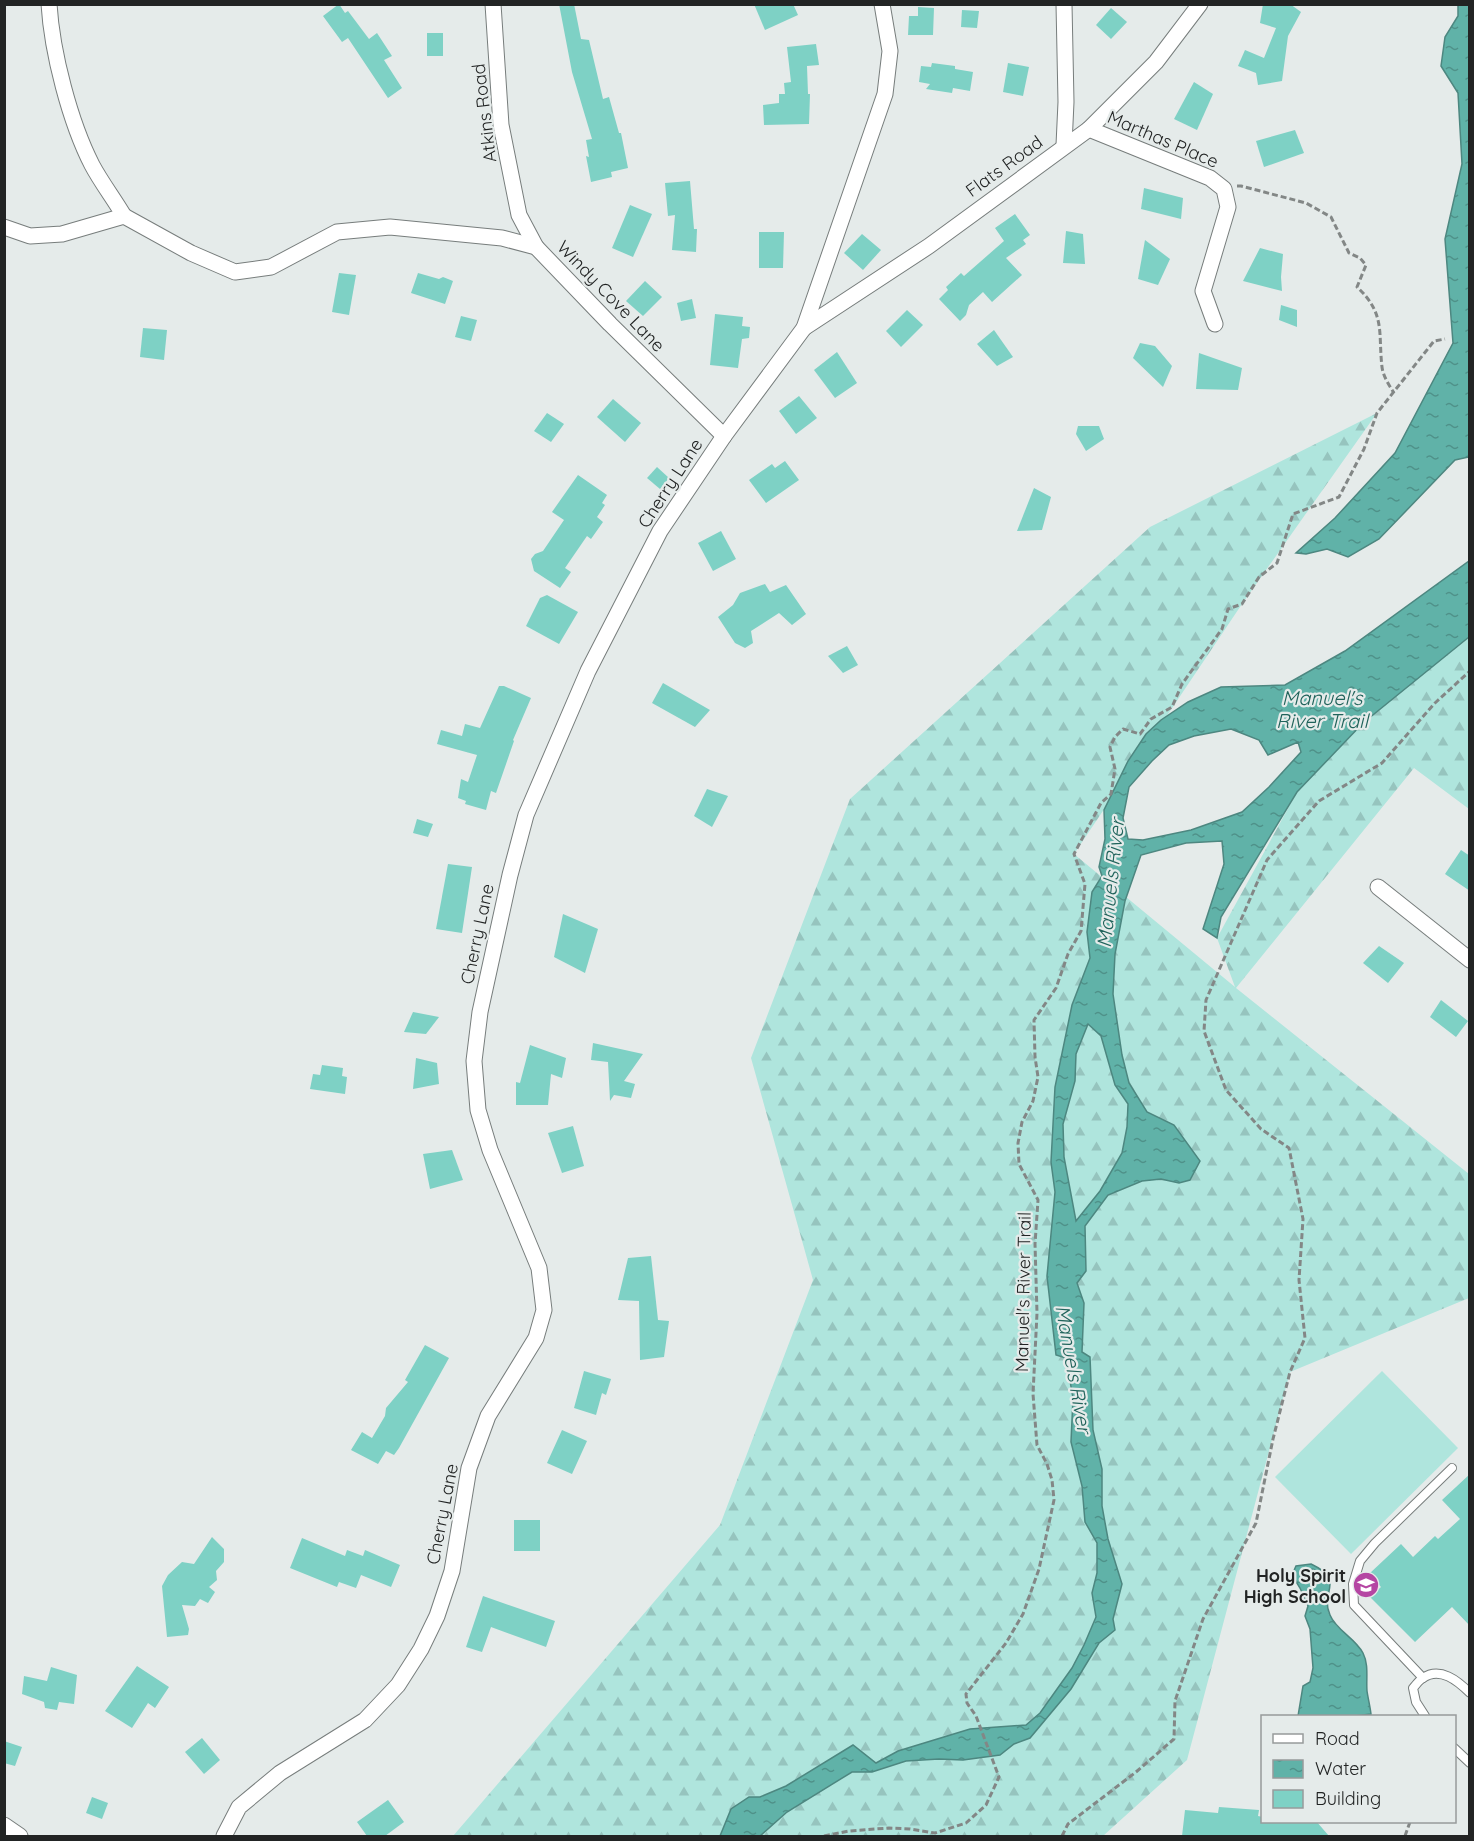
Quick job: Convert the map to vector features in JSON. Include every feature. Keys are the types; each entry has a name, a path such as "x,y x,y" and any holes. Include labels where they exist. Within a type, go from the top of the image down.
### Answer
{"street":[{"path":"4,227 30,236 62,234 124,216 92,165 67,101 50,24 49,4"},
{"name":"Atkins Road","path":"493,4 501,125 519,215 537,247"},
{"name":"Cherry Lane","path":"224,1836 239,1807 247,1800 280,1773 365,1720 398,1685 421,1649 452,1571 469,1468 488,1416 536,1338 544,1310 539,1268 490,1150 478,1110 474,1061 480,1012 510,875 526,815 588,671 660,531 724,436 804,328 885,94 890,51 882,4"},
{"path":"1064,4 1066,102 1064,145"},
{"name":"Flats Road","path":"804,328 929,246 1064,145 1089,129 1156,62 1200,4"},
{"name":"Marthas Place","path":"1089,129 1210,178 1224,189 1228,207 1203,291 1215,324"},
{"name":"Windy Cove Lane","path":"124,216 191,253 235,272 271,267 337,232 390,227 501,238 537,247 610,324 724,436"},
{"path":"1378,886 1470,960"},
{"path":"4,1825 20,1836"}],"lane":[{"path":"1422,1678 1354,1605 1353,1584 1360,1561 1375,1543 1452,1468"},
{"path":"1424,1715 1416,1702 1413,1688 1422,1678 1433,1674 1447,1675 1470,1693"},
{"path":"1456,1749 1470,1763"}],"path":[{"path":"1224,189 1241,186 1306,202 1331,217 1348,253 1360,258 1366,265 1357,287 1370,303 1381,328 1382,368 1394,393"},
{"name":"Manuel's River Trail","path":"824,1836 849,1831 889,1828 935,1833 966,1823 986,1805 999,1777 976,1716 967,1703 966,1694 1006,1643 1023,1614 1039,1569 1053,1500 1052,1480 1037,1445 1034,1394 1037,1313 1035,1244 1038,1200 1019,1164 1018,1143 1022,1122 1033,1101 1038,1077 1034,1020 1056,988 1068,954 1081,931 1085,884 1074,854 1101,802 1111,794 1115,770 1110,747 1115,737 1123,729 1140,734 1151,719 1172,708 1182,684 1222,629 1228,609 1242,604 1259,578 1277,563 1293,514 1339,497 1364,449 1377,413 1434,341 1445,339"},
{"path":"1062,1836 1068,1824 1136,1772 1174,1739 1175,1701 1203,1619 1256,1523 1273,1438 1290,1372 1305,1338 1299,1280 1303,1219 1289,1148 1261,1129 1226,1090 1204,1031 1206,1000 1267,860 1319,801 1382,764 1435,703 1470,671"}],"green space":[{"path":"1377,413 1242,604 1074,854 1235,987 1217,938 1297,792 1363,723 1469,636 1469,809 1414,768 1236,988 1469,1174 1469,1298 1290,1372 1187,1760 1103,1836 453,1836 720,1525 813,1280 751,1058 850,799 1150,527"},
{"path":"1382,1371 1458,1448 1351,1554 1275,1477"}],"water":[{"path":"1458,5 1470,5 1469,457 1455,460 1379,539 1348,557 1327,549 1306,554 1296,553 1335,518 1395,453 1453,343 1445,239 1462,164 1458,93 1441,66 1445,37 1458,16"},
{"name":"Manuel's River Trail","path":"1469,561 1469,637 1363,723 1297,792 1221,917 1217,938 1203,929 1224,864 1222,841 1186,843 1141,855 1125,901 1115,954 1113,994 1122,1055 1129,1083 1147,1112 1174,1125 1200,1161 1190,1180 1179,1183 1161,1179 1142,1181 1108,1195 1085,1226 1086,1271 1077,1283 1084,1303 1082,1352 1090,1357 1093,1430 1102,1469 1102,1506 1108,1539 1122,1584 1113,1619 1115,1630 1099,1643 1071,1689 1030,1738 1014,1744 1000,1755 963,1760 906,1761 872,1772 852,1772 787,1812 760,1836 720,1836 731,1809 749,1797 760,1797 786,1786 853,1745 876,1763 898,1751 970,1729 1026,1725 1040,1713 1072,1668 1096,1617 1092,1593 1097,1573 1097,1543 1085,1522 1082,1486 1071,1442 1073,1398 1066,1358 1056,1355 1047,1276 1055,1192 1051,1162 1055,1087 1072,1005 1090,958 1087,932 1092,892 1102,876 1099,867 1105,839 1104,810 1128,761 1146,734 1161,720 1188,702 1221,687 1285,685 1345,651","holes":["1231,729 1259,740 1268,755 1298,742 1301,752 1242,812 1191,830 1143,840 1128,839 1123,818 1129,787 1152,761 1169,745 1194,736","1088,1024 1101,1036 1115,1085 1128,1104 1127,1127 1122,1153 1100,1191 1076,1221 1064,1157 1063,1124 1075,1081 1076,1054"]},
{"path":"1311,1564 1328,1576 1330,1587 1327,1599 1330,1615 1360,1648 1365,1658 1371,1714 1298,1715 1303,1686 1310,1682 1313,1668 1310,1629 1305,1616 1308,1606 1292,1575 1296,1566"}],"building":[{"path":"339,4 345,13 348,11 369,39 377,33 392,56 384,60 402,88 388,98 348,38 342,42 323,16"},
{"path":"559,4 574,4 581,39 589,40 603,99 609,97 619,133 621,133 628,168 611,172 612,177 591,182 586,156 589,157 586,140 592,139 572,72"},
{"path":"754,4 793,4 798,15 765,30"},
{"path":"1263,4 1290,4 1301,12 1288,36 1282,81 1258,85 1256,73 1238,66 1245,50 1264,58 1276,28 1260,23"},
{"path":"918,7 934,8 933,35 908,35 909,16 918,16"},
{"path":"1111,8 1127,22 1111,39 1096,25"},
{"path":"962,10 979,11 977,28 961,27"},
{"path":"427,33 443,33 443,56 427,56"},
{"path":"816,44 819,65 807,66 808,94 810,94 809,124 764,125 763,105 779,103 779,94 785,94 784,83 791,82 787,47"},
{"path":"932,63 955,66 955,69 973,72 970,91 953,88 952,93 926,89 930,84 919,82 921,66 931,67"},
{"path":"1008,63 1029,67 1023,96 1003,92"},
{"path":"1194,82 1213,94 1197,130 1174,119"},
{"path":"1295,130 1304,153 1264,167 1256,141"},
{"path":"690,181 694,229 697,229 696,252 672,250 675,215 668,216 665,183"},
{"path":"1144,188 1183,198 1181,219 1141,209"},
{"path":"630,205 652,214 633,257 612,248"},
{"path":"1015,214 1030,235 1023,240 1026,244 1006,258 1022,275 992,302 983,292 969,305 966,315 960,321 939,299 948,290 946,287 961,273 964,276 1004,241 995,228"},
{"path":"1066,231 1083,234 1085,264 1063,263"},
{"path":"759,232 784,232 783,268 759,268"},
{"path":"862,234 881,250 863,270 844,253"},
{"path":"1145,240 1170,259 1158,285 1138,279"},
{"path":"1260,248 1283,254 1282,291 1243,281"},
{"path":"339,273 356,275 349,315 332,312"},
{"path":"418,273 453,281 445,304 411,293"},
{"path":"645,281 662,297 643,316 626,301"},
{"path":"692,299 696,318 681,321 677,303"},
{"path":"1281,305 1297,310 1297,327 1279,320"},
{"path":"907,310 923,325 901,347 886,331"},
{"path":"715,314 743,317 742,326 750,327 749,338 742,339 738,368 710,365"},
{"path":"461,316 477,320 471,341 455,337"},
{"path":"143,328 167,330 164,360 140,357"},
{"path":"994,330 1013,357 997,366 977,344"},
{"path":"1140,343 1155,346 1172,366 1163,387 1133,358"},
{"path":"837,352 857,383 835,398 814,370"},
{"path":"1199,353 1242,368 1238,390 1196,389"},
{"path":"799,396 817,418 796,434 779,411"},
{"path":"613,399 641,423 625,442 597,417"},
{"path":"547,413 564,424 551,442 534,431"},
{"path":"1078,426 1099,426 1104,439 1086,451 1076,434"},
{"path":"785,461 799,480 766,503 749,480 772,464 775,468"},
{"path":"657,467 669,478 660,489 647,478"},
{"path":"578,475 607,495 602,503 605,505 597,517 603,522 591,539 587,536 565,568 571,572 560,588 534,571 531,559 535,554 543,551 564,520 552,512"},
{"path":"1034,488 1051,497 1042,530 1017,531"},
{"path":"721,531 736,559 713,571 698,543"},
{"path":"765,584 770,592 786,585 806,614 792,625 779,613 751,631 753,643 745,648 735,643 718,617 733,605 740,593"},
{"path":"547,595 578,612 559,644 526,626 540,598"},
{"path":"847,646 858,665 843,673 828,656"},
{"path":"663,683 710,710 695,727 652,703"},
{"path":"499,686 531,698 513,740 496,793 491,791 486,810 465,804 466,801 458,798 461,779 468,782 477,755 437,744 441,730 462,736 465,724 480,728"},
{"path":"707,789 728,796 712,827 694,816"},
{"path":"417,819 433,824 428,837 413,833"},
{"path":"1461,850 1470,856 1470,891 1445,874"},
{"path":"448,864 472,867 462,933 436,929"},
{"path":"563,914 598,929 585,973 554,957"},
{"path":"1379,946 1404,963 1388,983 1363,963"},
{"path":"1441,1000 1468,1021 1456,1037 1430,1017"},
{"path":"413,1012 439,1017 426,1034 404,1032"},
{"path":"593,1043 643,1054 624,1081 635,1084 631,1098 614,1095 610,1101 608,1062 591,1060"},
{"path":"530,1045 566,1058 562,1078 551,1074 548,1105 516,1105 516,1082 520,1083"},
{"path":"416,1058 437,1063 439,1084 413,1089"},
{"path":"322,1065 343,1068 342,1076 347,1077 345,1094 310,1089 313,1074 320,1075"},
{"path":"573,1126 584,1166 562,1173 548,1133"},
{"path":"452,1150 463,1180 430,1189 423,1154"},
{"path":"651,1256 658,1320 669,1321 664,1357 640,1360 639,1301 618,1300 628,1258"},
{"path":"425,1345 449,1358 399,1448 394,1455 386,1451 378,1464 351,1450 362,1432 372,1438 385,1416 386,1408 408,1382 405,1380"},
{"path":"584,1371 611,1379 606,1395 602,1393 596,1415 574,1408"},
{"path":"562,1430 587,1441 572,1474 547,1463"},
{"name":"Holy Spirit High School","path":"1470,1474 1470,1626 1452,1607 1415,1642 1370,1597 1381,1587 1369,1574 1401,1544 1413,1557 1435,1536 1438,1539 1460,1519 1442,1500"},
{"path":"514,1520 540,1520 540,1551 514,1551"},
{"path":"212,1537 224,1549 224,1562 216,1571 217,1580 209,1587 215,1592 208,1603 200,1599 195,1606 182,1605 189,1629 188,1635 167,1637 162,1586 168,1575 182,1562 194,1564"},
{"path":"302,1538 345,1556 347,1550 363,1556 365,1550 400,1565 391,1587 361,1575 356,1588 339,1582 337,1587 290,1568"},
{"path":"483,1596 555,1621 546,1647 491,1627 482,1652 466,1647"},
{"path":"137,1666 169,1687 155,1708 148,1703 132,1728 105,1711"},
{"path":"51,1667 77,1675 74,1704 59,1702 57,1710 45,1708 44,1702 22,1694 24,1676 47,1681"},
{"path":"202,1738 220,1760 204,1774 185,1752"},
{"path":"4,1741 22,1747 15,1766 4,1763"},
{"path":"92,1797 108,1803 102,1819 86,1813"},
{"path":"388,1800 404,1822 385,1836 367,1836 357,1822"},
{"path":"1219,1807 1259,1810 1258,1816 1261,1817 1261,1823 1318,1823 1329,1836 1182,1836 1185,1810 1218,1813"}],"place":[{"name":"Holy Spirit High School","path":"1366,1585"}],"water label":[{"name":"Manuels River","path":"1110,883"},
{"name":"Manuels River","path":"1074,1369"}]}
